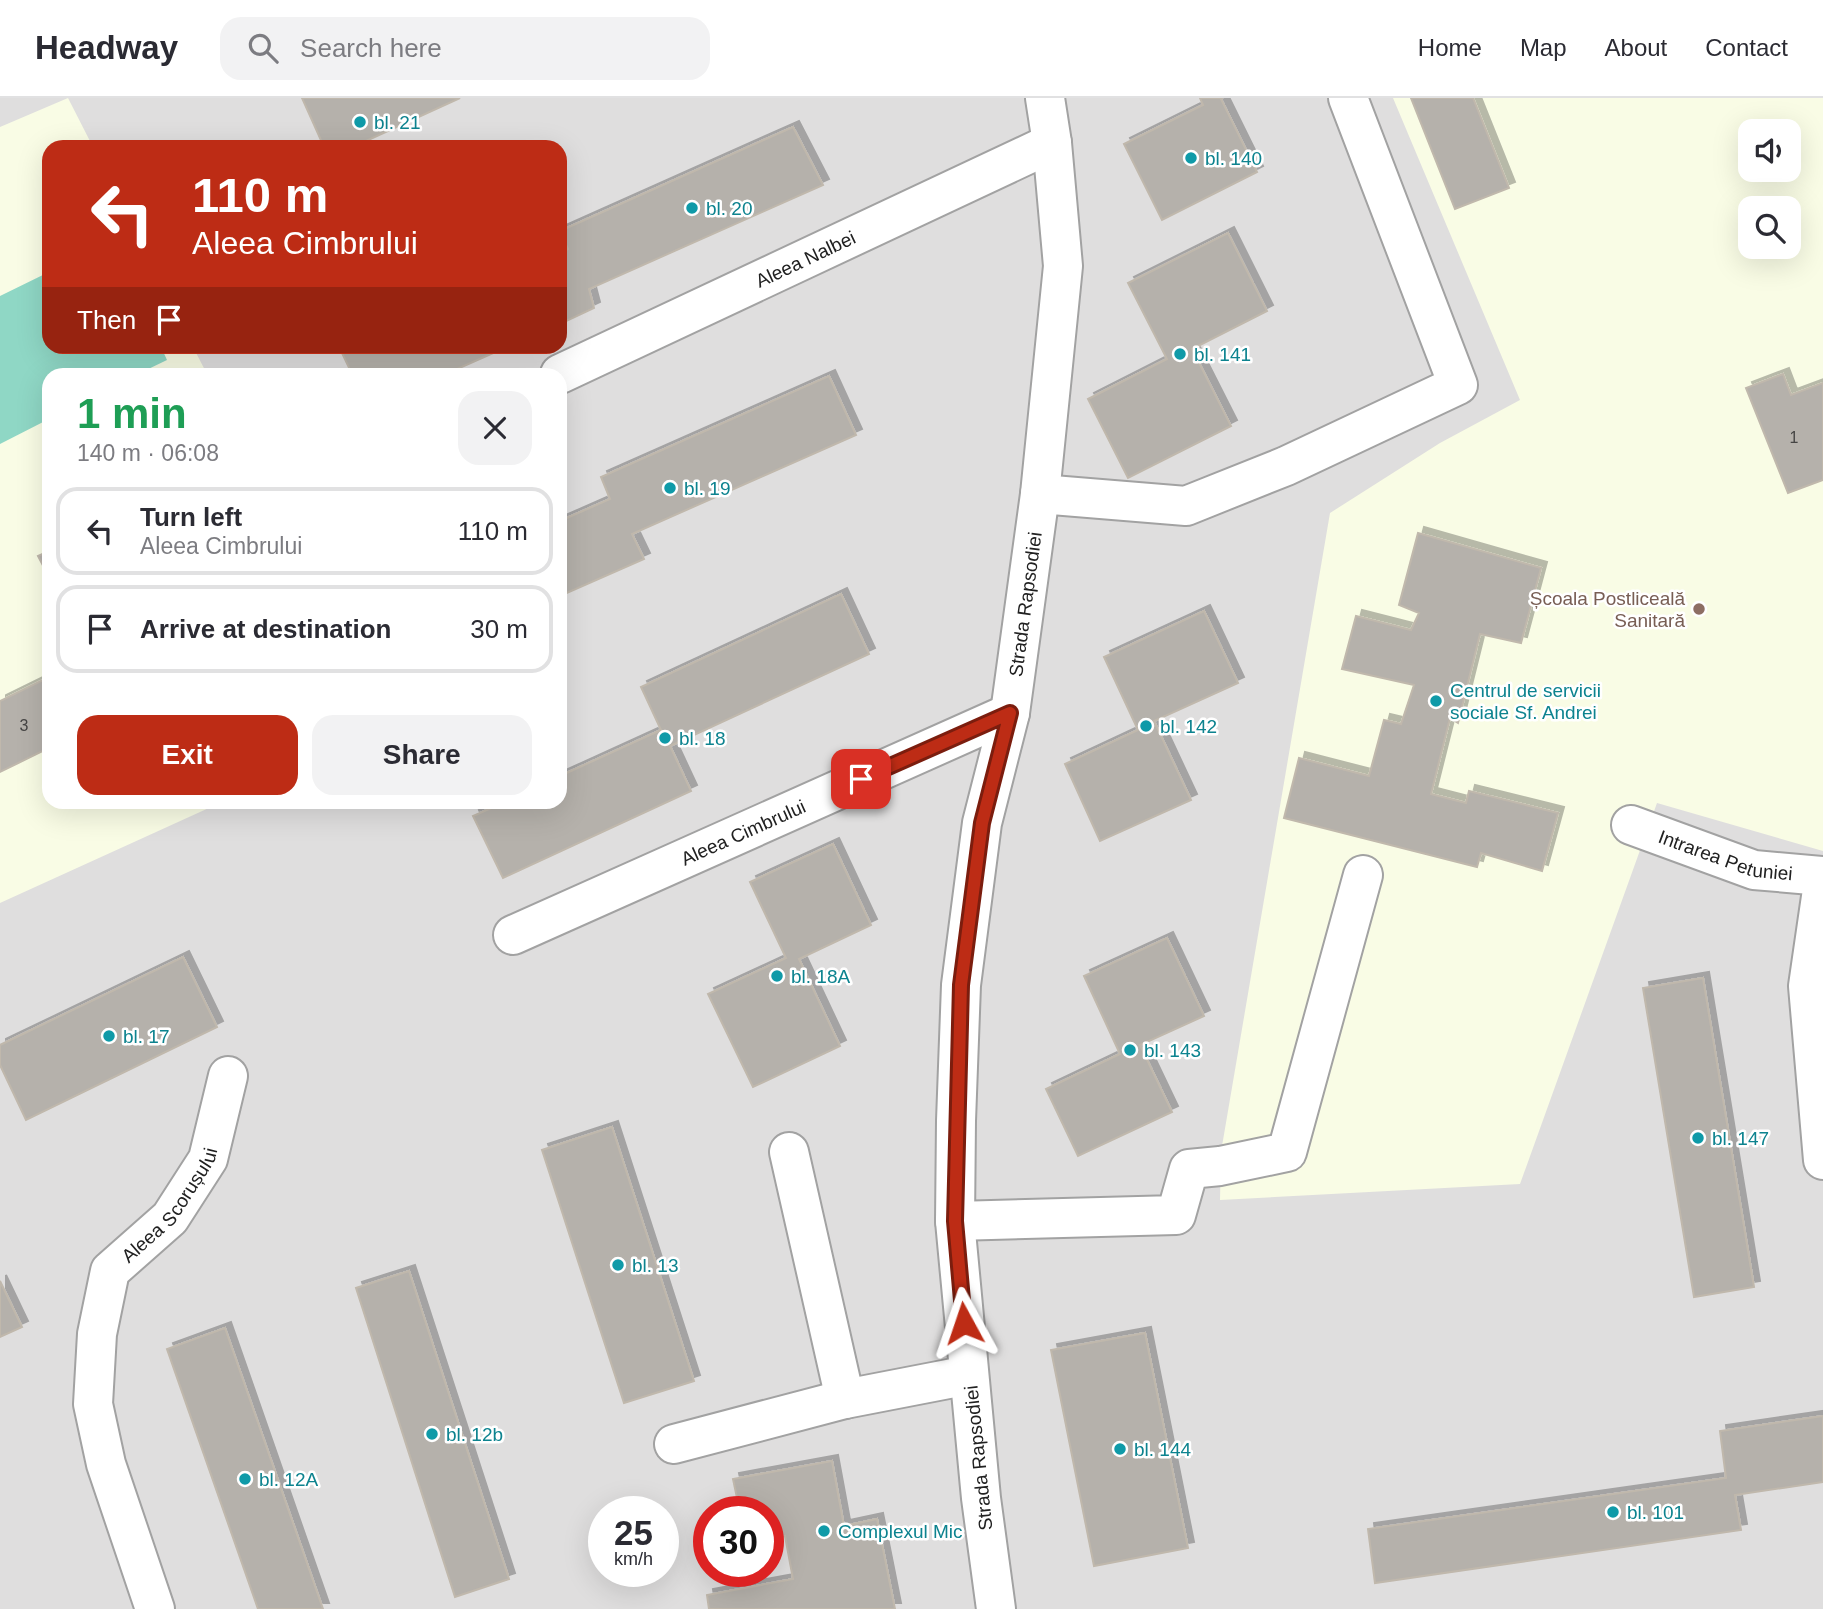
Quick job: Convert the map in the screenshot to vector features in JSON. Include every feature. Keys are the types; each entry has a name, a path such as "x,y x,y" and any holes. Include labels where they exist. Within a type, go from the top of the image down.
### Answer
{"street":[{"name":"Strada Rapsodiei","path":"996,1609 969,1375 955,1221 961,985 982,823 1010,713 1040,494 1063,267 1052,143 1045,98"},
{"path":"1040,494 1186,506 1286,466 1458,385 1348,98"},
{"name":"Aleea Nalbei","path":"567,371 1052,143"},
{"name":"Aleea Cimbrului","path":"513,935 1010,713"},
{"name":"Intrarea Petuniei","path":"1631,825 1754,870 1823,876"},
{"path":"955,1221 1176,1215 1189,1169 1220,1166 1287,1152 1363,875"},
{"path":"1823,883 1808,986 1823,1160"},
{"name":"Aleea Scorușului","path":"155,1609 106,1464 93,1405 97,1334 110,1271 170,1218 208,1159 228,1076"},
{"path":"789,1152 845,1399"},
{"path":"674,1444 845,1399 969,1375"}],"shaded area":[{"path":"0,98 1823,98 1823,1609 0,1609"},
{"path":"68,98 89,140 42,140 42,354 197,354 204,368 42,368 42,809 207,809 0,903 0,127"},
{"path":"1393,98 1823,98 1823,851 1657,803 1520,1184 1220,1200 1221,1152 1330,513 1440,443 1520,400"}],"green space":[{"path":"42,275 42,354 164,354 167,360 150,368 42,368 42,423 0,444 0,296"}],"building":[{"name":"bl. 21","path":"302,98 460,98 368,140 321,140"},
{"name":"bl. 140","path":"1200,98 1222,98 1257,172 1162,220 1124,144 1203,105"},
{"path":"1411,98 1473,98 1509,188 1455,209"},
{"name":"bl. 20","path":"793,127 823,185 589,289 594,308 567,321 567,228"},
{"name":"bl. 141","path":"1228,233 1267,311 1192,349 1231,426 1128,478 1088,399 1167,359 1128,283"},
{"path":"342,354 491,354 460,368 349,368"},
{"path":"1783,374 1791,395 1823,383 1823,480 1788,493 1746,388"},
{"name":"bl. 19","path":"829,376 856,435 632,534 644,559 567,593 567,518 610,499 601,477"},
{"name":"Centrul de servicii sociale Sf. Andrei","path":"1418,533 1541,568 1521,643 1480,634 1458,723 1450,718 1431,794 1466,803 1469,791 1558,813 1542,871 1481,853 1477,867 1284,818 1299,758 1369,776 1384,720 1401,724 1414,685 1342,669 1356,616 1411,630 1419,613 1399,605"},
{"name":"bl. 18","path":"841,594 869,654 670,746 691,791 503,878 473,816 489,809 567,809 567,773 661,730 641,687"},
{"name":"bl. 142","path":"1204,611 1238,683 1154,721 1191,800 1100,841 1065,764 1138,730 1104,657"},
{"path":"42,680 42,751 0,772 0,701"},
{"name":"bl. 18A","path":"833,844 871,925 799,959 840,1046 753,1087 708,994 786,958 750,882"},
{"name":"bl. 143","path":"1167,938 1204,1016 1140,1045 1172,1112 1078,1156 1046,1089 1120,1054 1084,976"},
{"name":"bl. 17","path":"183,957 217,1027 26,1120 0,1065 0,1045"},
{"name":"bl. 147","path":"1703,978 1754,1287 1694,1297 1643,988"},
{"name":"bl. 13","path":"612,1127 694,1381 624,1403 542,1150"},
{"name":"bl. 12b","path":"409,1271 509,1579 455,1597 356,1288"},
{"path":"0,1281 22,1327 0,1337"},
{"name":"bl. 12A","path":"225,1328 323,1609 258,1609 167,1349"},
{"name":"bl. 144","path":"1145,1333 1188,1548 1094,1566 1051,1350"},
{"name":"bl. 101","path":"1823,1416 1823,1482 1735,1495 1741,1530 1375,1583 1368,1529 1726,1478 1720,1431"},
{"name":"Complexul Mic","path":"832,1461 844,1526 877,1519 895,1609 709,1609 707,1595 750,1587 784,1587 784,1581 793,1579 784,1536 784,1496 737,1496 733,1479"}],"place":[{"name":"bl. 21","path":"360,122"},
{"name":"bl. 140","path":"1191,158"},
{"name":"bl. 20","path":"692,208"},
{"name":"bl. 141","path":"1180,354"},
{"name":"bl. 19","path":"670,488"},
{"name":"Școala Postliceală Sanitară","path":"1699,609"},
{"name":"Centrul de servicii sociale Sf. Andrei","path":"1436,701"},
{"name":"bl. 142","path":"1146,726"},
{"name":"bl. 18","path":"665,738"},
{"name":"bl. 18A","path":"777,976"},
{"name":"bl. 17","path":"109,1036"},
{"name":"bl. 143","path":"1130,1050"},
{"name":"bl. 147","path":"1698,1138"},
{"name":"bl. 13","path":"618,1265"},
{"name":"bl. 12b","path":"432,1434"},
{"name":"bl. 144","path":"1120,1449"},
{"name":"bl. 12A","path":"245,1479"},
{"name":"bl. 101","path":"1613,1512"},
{"name":"Complexul Mic","path":"824,1531"}],"route":[{"path":"861,779 1010,713 982,823 961,985 955,1221 964,1323"}]}
